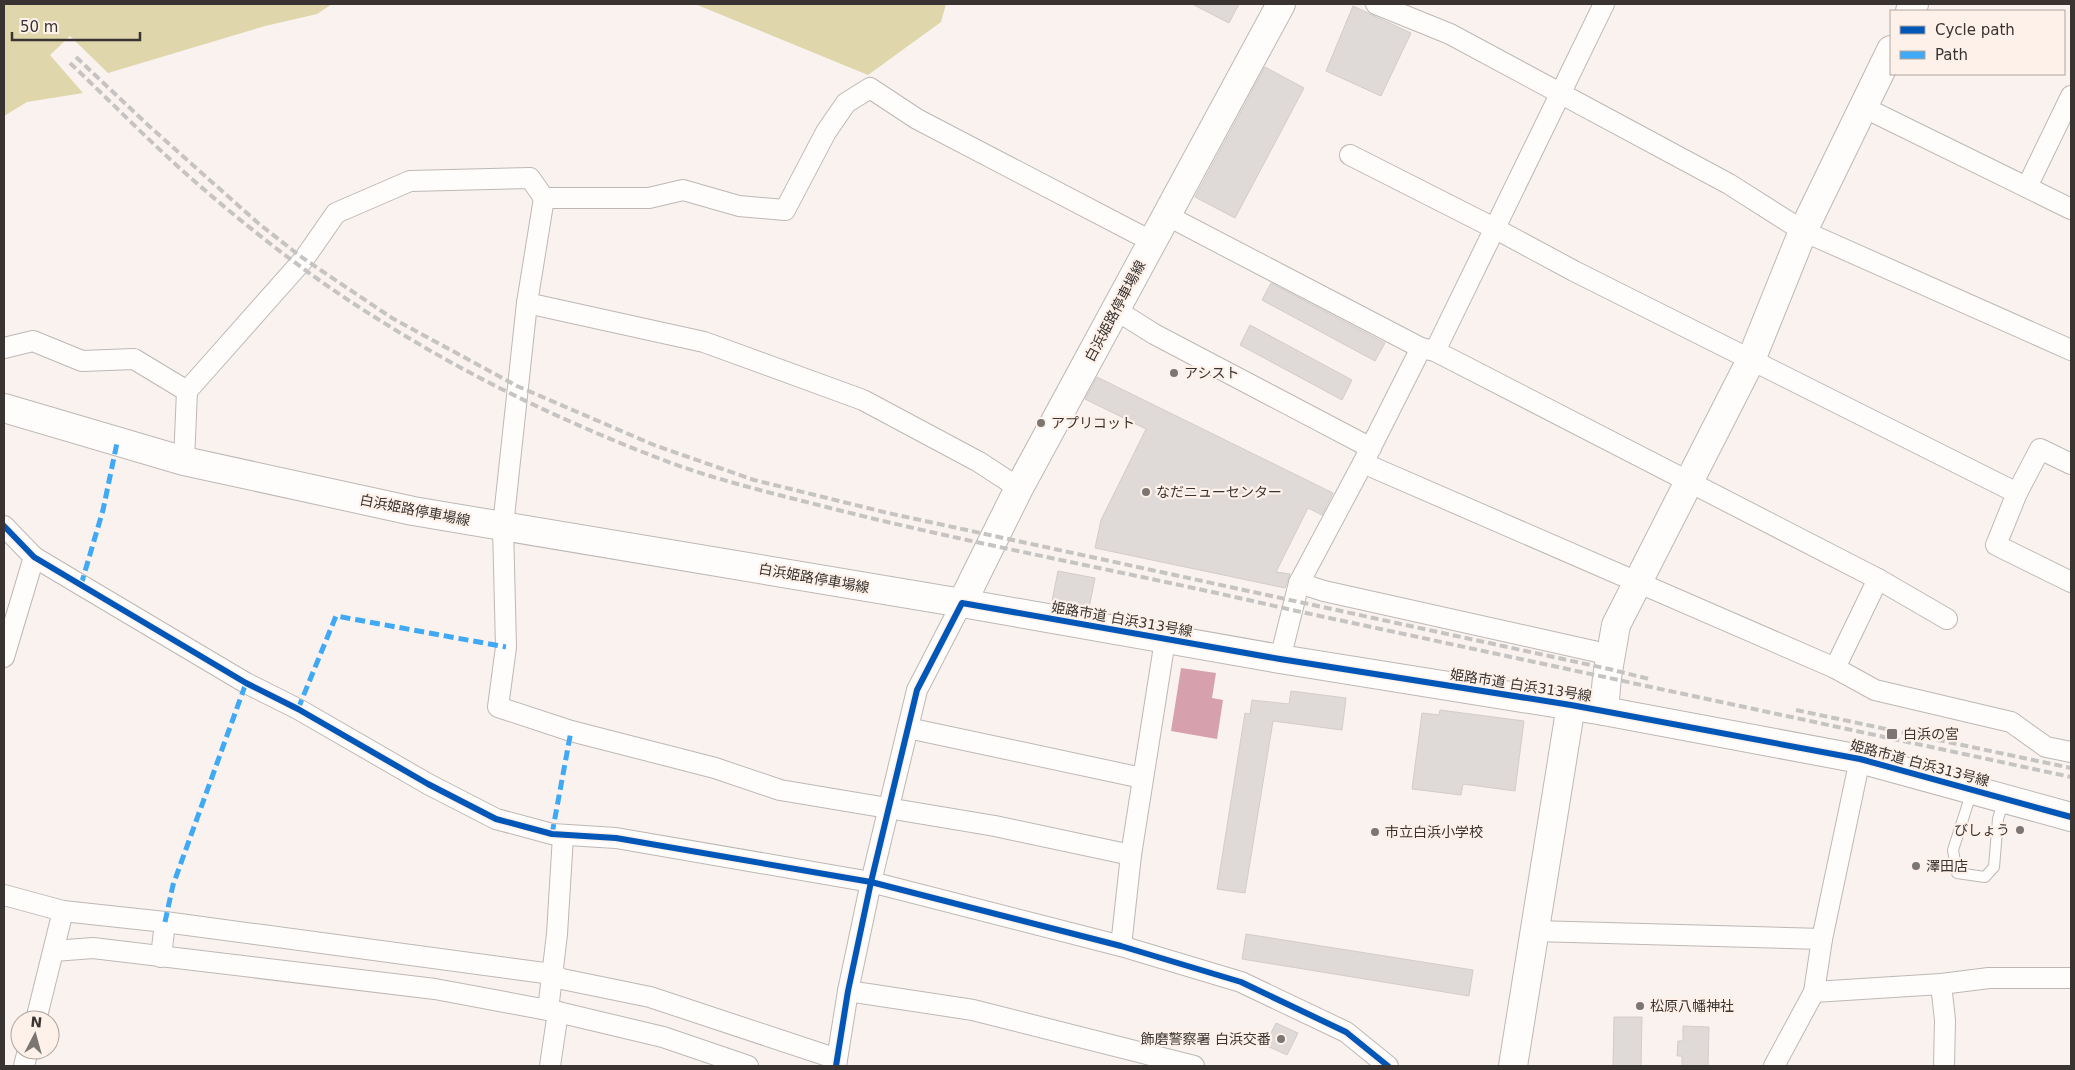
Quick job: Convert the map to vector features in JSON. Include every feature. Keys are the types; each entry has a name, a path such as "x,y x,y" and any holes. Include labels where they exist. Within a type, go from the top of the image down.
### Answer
{"street":[{"name":"白浜姫路停車場線","path":"4,408 184,461 413,511 962,603 1019,488 1281,4"},
{"path":"1376,4 1450,34 1729,184 1802,231 2071,350"},
{"path":"1280,659 1299,583 1367,455 1496,229 1604,4"},
{"path":"1604,711 1616,625 1751,360 1802,231 1890,52"},
{"path":"544,198 649,198 683,190 739,206 785,210 826,132 846,103 870,88 917,119 1152,241"},
{"path":"2027,187 2071,96"},
{"path":"1862,107 2071,209"},
{"path":"1350,155 1574,271 2017,494"},
{"path":"184,461 187,391 304,259 336,212 410,181 530,178 544,198 527,303 503,526 506,647 498,707 571,731 715,768 780,790 995,826 1131,855"},
{"path":"1166,215 1878,579 1947,619"},
{"path":"527,303 704,342 853,397 979,462 1019,488"},
{"path":"1116,310 1154,334 1367,455 1637,583 1835,668 1875,690 2010,722 2046,747 2071,752"},
{"path":"4,348 33,341 82,361 134,359 187,391"},
{"path":"2071,464 2040,448 2017,494 1996,545 2071,582"},
{"path":"4,526 34,557 246,683 298,709 428,784 496,819 563,836 616,838 870,882 1121,946 1241,982 1346,1032 1388,1066"},
{"path":"4,657 34,557"},
{"path":"1835,668 1878,579"},
{"path":"1299,583 1324,591 1611,655"},
{"path":"4,895 63,911 165,922 552,974 562,979 650,997 837,1063 848,991 870,882 917,690 962,603"},
{"name":"姫路市道 白浜313号線","path":"962,603 1165,640 1604,711 1860,759 2071,817"},
{"path":"1121,946 1142,778 1165,640"},
{"path":"1513,1066 1571,706"},
{"path":"908,728 1142,778"},
{"path":"1774,1066 1814,992 1822,939 1860,759"},
{"path":"550,1066 553,1011 552,974 563,836"},
{"path":"39,1010 63,911"},
{"path":"161,957 165,922"},
{"path":"1534,931 1822,939"},
{"path":"54,951 93,948 435,988 553,1011 664,1038 748,1066"},
{"path":"1814,992 1941,984 1988,978 2071,978"},
{"path":"1941,984 1945,1020 1944,1066"},
{"path":"848,991 973,1010 1194,1066"}],"lane":[{"path":"1972,790 1953,850 1957,873 1985,877 1994,867 1998,819 2004,798"}],"shaded area":[{"path":"4,4 332,4 317,14 265,26 108,73 70,36 50,55 83,93 27,102 4,116"},
{"path":"695,4 946,4 941,22 868,75"},
{"path":"1181,668 1216,673 1212,698 1223,700 1217,739 1171,731"}],"building":[{"path":"1192,4 1239,4 1229,23"},
{"path":"1353,6 1411,33 1381,96 1326,71"},
{"path":"1265,67 1304,88 1235,218 1195,197"},
{"path":"1271,283 1385,343 1375,361 1262,300"},
{"path":"1250,325 1352,380 1342,400 1240,345"},
{"path":"1097,377 1333,493 1322,515 1308,508 1276,572 1290,574 1285,588 1095,548 1101,520 1146,429 1085,399"},
{"path":"1058,571 1095,578 1089,608 1052,601"},
{"path":"1291,691 1346,698 1342,730 1273,721 1245,893 1217,889 1245,713 1250,714 1252,700 1289,704"},
{"path":"1440,710 1524,721 1515,791 1463,784 1461,795 1412,789 1422,713 1439,715"},
{"path":"1246,934 1473,970 1469,996 1242,959"},
{"path":"1614,1017 1642,1017 1641,1066 1613,1066"},
{"name":"飾磨警察署 白浜交番","path":"1276,1023 1298,1033 1287,1055 1265,1045"},
{"path":"1683,1026 1709,1027 1708,1066 1682,1066 1682,1056 1677,1056 1678,1041 1683,1041"}],"railway":[{"path":"76,57 149,126 258,223 300,256 392,318 517,386 654,445 754,480 888,513 1649,679"},
{"path":"70,63 207,192 279,251 329,287 414,341 482,379 586,429 680,466 772,493 954,537 2071,777"},
{"path":"1796,710 2071,768"}],"marked path":[{"path":"81,585 103,510 117,443"},
{"path":"298,709 336,616 506,647"},
{"path":"165,922 173,885 246,683"},
{"path":"552,834 571,731"}],"cycle path":[{"path":"4,526 34,557 81,585 246,683 298,709 428,784 496,819 552,834 616,838 871,882 1121,946 1241,982 1346,1032 1388,1066"},
{"path":"836,1066 848,991 871,882 917,690 962,603 1280,659 1571,705 1860,759 2071,817"}],"place":[{"name":"アシスト","path":"1174,373"},
{"name":"アプリコット","path":"1041,423"},
{"name":"なだニューセンター","path":"1146,492"},
{"name":"白浜の宮","path":"1892,734"},
{"name":"びしょう","path":"2020,830"},
{"name":"市立白浜小学校","path":"1375,832"},
{"name":"澤田店","path":"1916,866"},
{"name":"松原八幡神社","path":"1640,1006"},
{"name":"飾磨警察署 白浜交番","path":"1281,1039"}]}
